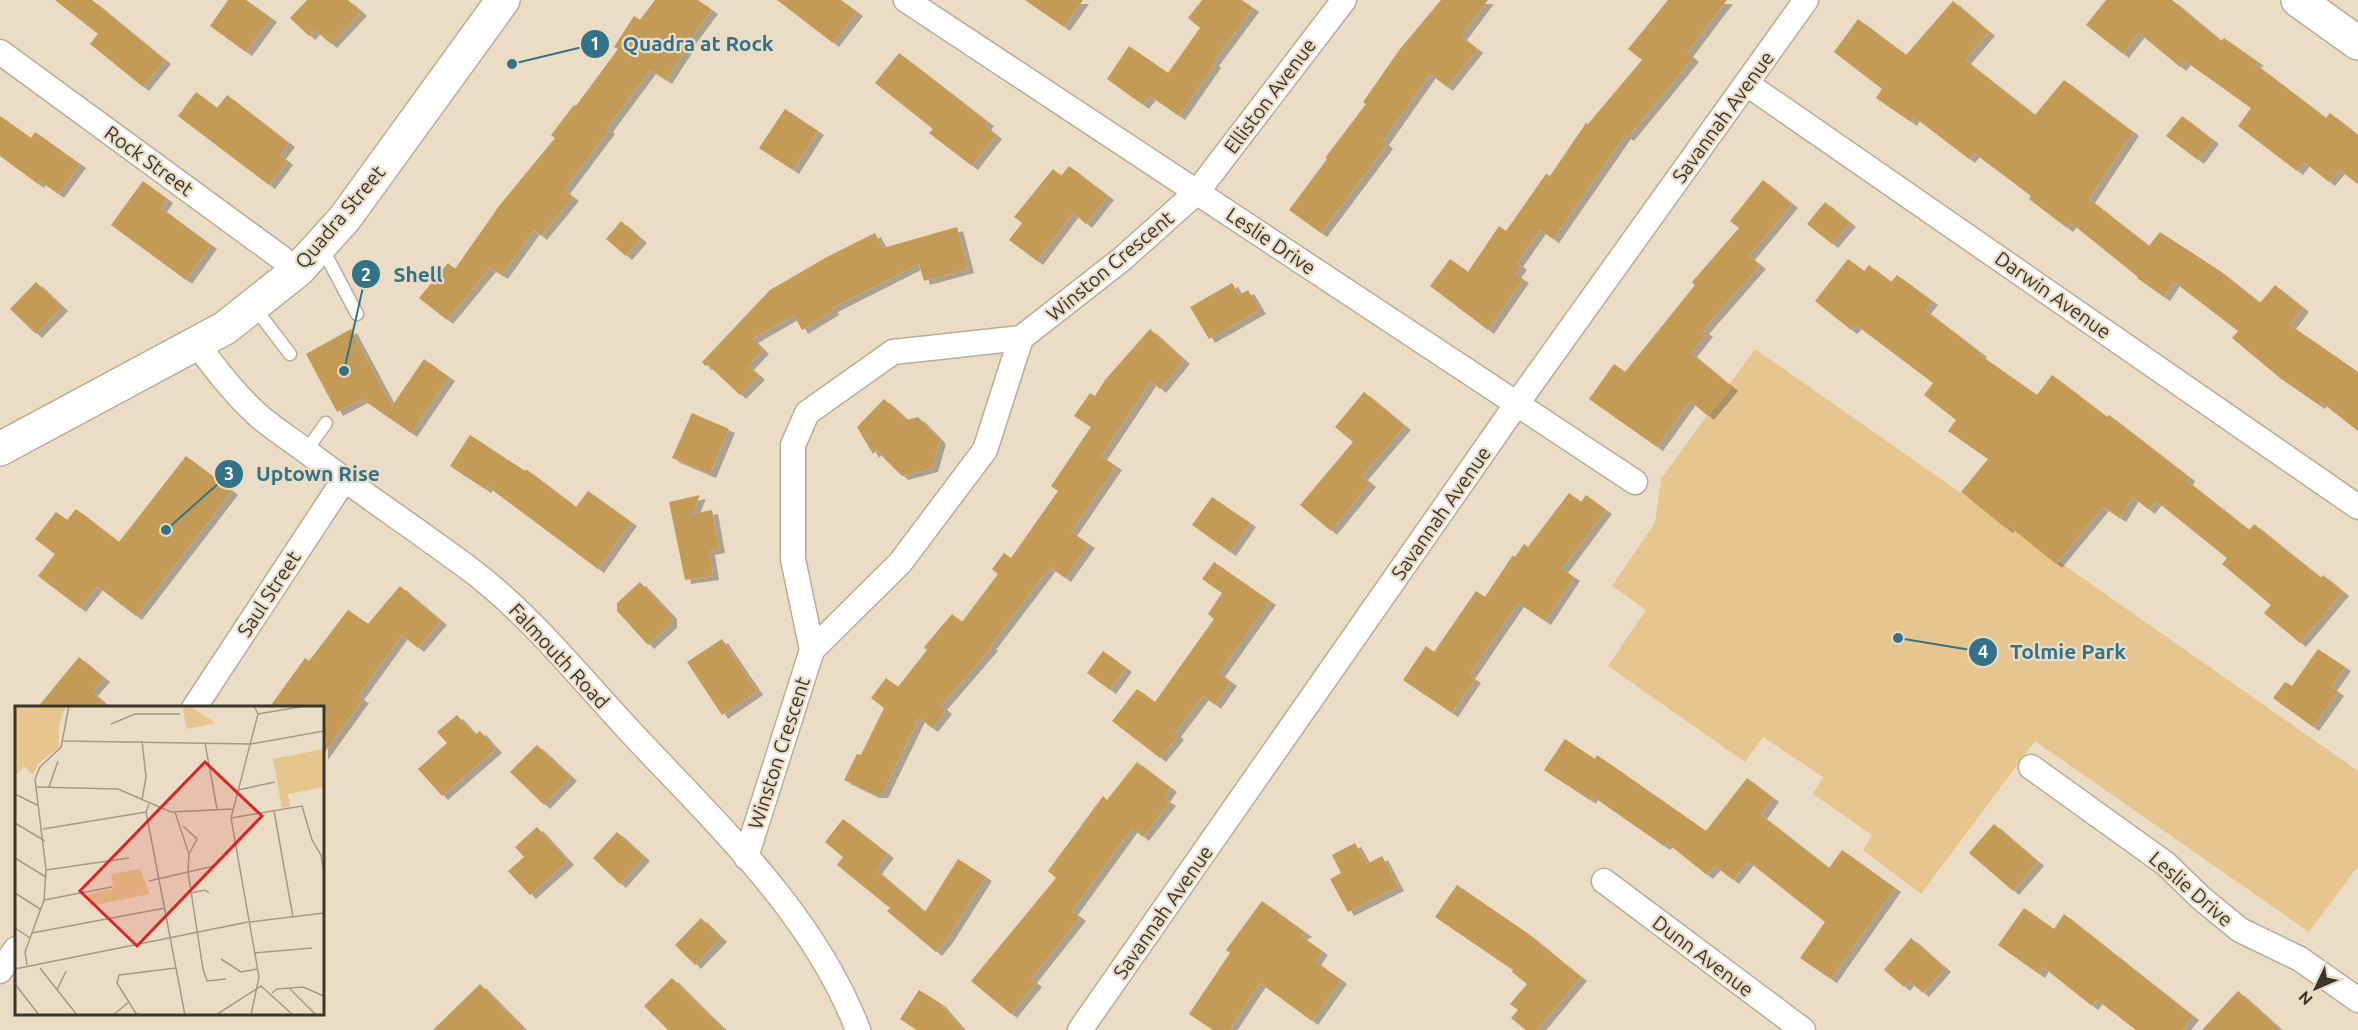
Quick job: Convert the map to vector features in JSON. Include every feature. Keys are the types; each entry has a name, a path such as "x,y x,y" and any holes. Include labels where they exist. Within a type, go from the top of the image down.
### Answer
{"main road":[{"name":"Quadra Street","path":"0,449 225,328 298,270 345,218 504,0"},
{"path":"2298,0 2358,43"}],"street":[{"name":"Leslie Drive","path":"906,0 1635,482"},
{"name":"Elliston Avenue","path":"1197,192 1344,0"},
{"name":"Savannah Avenue","path":"1080,1030 1516,405 1806,0"},
{"name":"Rock Street","path":"0,52 298,270"},
{"name":"Darwin Avenue","path":"1747,84 2358,507"},
{"name":"Winston Crescent","path":"812,650 793,559 793,444 807,413 893,352 1021,338 1122,259 1197,192"},
{"name":"Winston Crescent","path":"746,857 812,650 900,562 985,450 1021,338"},
{"name":"Falmouth Road","path":"196,343 228,384 258,415 344,480 471,570 527,620 746,857 785,903 818,947 846,998 858,1030"},
{"name":"Saul Street","path":"195,706 344,480"},
{"name":"Leslie Drive","path":"2031,767 2166,864 2201,898 2240,930 2300,959 2358,1000"},
{"name":"Dunn Avenue","path":"1604,881 1803,1030"},
{"path":"0,971 15,950"}],"lane":[{"path":"321,245 357,314"},
{"path":"254,307 290,354"},
{"path":"306,451 326,423"}],"shaded area":[{"path":"1755,349 2358,771 2358,866 2309,932 2035,741 1921,894 1863,850 1872,835 1813,794 1823,777 1763,737 1745,762 1608,666 1646,610 1612,586 1655,523 1661,479"}],"building":[{"path":"55,0 92,0 165,60 143,87 90,44 98,34"},
{"path":"228,0 246,0 271,18 246,52 210,26"},
{"path":"307,0 348,0 361,12 331,44 315,30 309,36 290,18"},
{"path":"655,0 698,0 712,10 684,48 686,49 666,80 650,70 564,190 573,197 541,236 534,230 502,275 490,268 447,320 419,298 448,263 455,269 499,206 555,138 551,135 574,105 576,106 618,49 614,47 634,16 640,20"},
{"path":"777,0 841,0 857,12 833,43"},
{"path":"1025,0 1083,0 1064,27"},
{"path":"1202,0 1242,0 1253,8 1213,62 1215,64 1179,116 1150,96 1143,105 1107,79 1129,46 1168,73 1200,28 1188,18"},
{"path":"1441,0 1488,0 1461,36 1477,49 1447,87 1430,74 1383,141 1387,145 1321,233 1289,210 1366,104 1363,102 1400,49"},
{"path":"1668,0 1727,0 1687,53 1693,58 1628,137 1625,135 1553,239 1540,230 1517,263 1521,266 1515,274 1523,279 1488,330 1430,286 1450,259 1468,272 1499,226 1506,231 1546,174 1550,176 1586,123 1588,124 1642,60 1628,49"},
{"path":"2106,0 2172,0 2221,41 2224,38 2258,62 2255,64 2326,118 2330,113 2358,135 2358,184 2339,170 2329,182 2304,162 2297,171 2238,126 2251,108 2185,61 2180,67 2139,33 2123,54 2086,25"},
{"path":"1953,1 1989,32 1965,60 2035,115 2064,80 2133,132 2089,199 2149,246 2160,232 2220,271 2260,303 2275,285 2303,308 2290,325 2358,372 2358,431 2321,402 2319,405 2280,378 2232,338 2238,331 2174,282 2164,297 2137,278 2071,223 2067,228 2029,199 2031,196 1974,153 1969,159 1914,117 1911,122 1876,98 1882,89 1834,52 1858,19 1906,55"},
{"path":"899,53 988,122 985,126 996,135 972,166 929,133 933,129 875,83"},
{"path":"196,92 217,108 227,95 289,143 280,155 287,161 269,185 178,116"},
{"path":"785,109 818,131 793,170 759,148"},
{"path":"0,116 31,138 35,132 80,164 58,194 40,181 38,184 0,156"},
{"path":"2182,116 2213,140 2198,160 2166,136"},
{"path":"1069,166 1108,196 1086,224 1073,213 1037,261 1009,240 1022,223 1014,217 1053,169 1061,176"},
{"path":"1763,180 1792,204 1749,256 1760,265 1703,330 1707,333 1691,353 1732,387 1708,416 1690,401 1657,447 1589,399 1614,364 1625,372 1695,285 1692,282 1739,228 1730,221"},
{"path":"143,181 167,199 161,208 211,245 186,280 111,225"},
{"path":"1825,202 1850,223 1832,244 1807,224"},
{"path":"621,221 641,239 626,256 606,239"},
{"path":"957,227 968,269 924,281 919,264 832,308 833,311 802,330 794,315 752,339 763,350 748,366 759,376 740,395 702,362 770,290 827,257 875,233 883,248"},
{"path":"1848,259 1864,271 1869,265 1891,282 1897,275 1932,301 1925,310 1981,353 1980,355 2037,395 2052,375 2107,417 2109,415 2189,477 2187,481 2249,530 2254,524 2321,578 2323,575 2343,592 2300,643 2264,613 2271,605 2222,564 2227,558 2156,501 2149,510 2133,497 2120,518 2103,507 2056,564 2009,526 2007,529 1961,492 1988,459 1948,431 1956,420 1924,395 1933,383 1856,325 1851,330 1815,301"},
{"path":"36,282 62,307 36,334 10,309"},
{"path":"1232,283 1239,295 1248,290 1260,310 1209,339 1190,307"},
{"path":"351,329 392,406 424,359 449,377 411,433 362,399 337,412 306,354"},
{"path":"1150,329 1184,360 1160,389 1151,381 1101,456 1116,466 1071,532 1089,544 1065,578 1050,567 990,646 992,647 941,706 946,710 932,728 919,718 882,794 873,794 844,780 857,754 861,755 884,708 871,698 886,678 898,687 927,650 924,647 952,614 962,622 998,574 992,569 1004,553 1011,558 1058,491 1051,486 1091,427 1074,416 1090,393 1095,396 1105,380"},
{"path":"1364,392 1405,426 1362,476 1370,483 1331,531 1300,505 1353,442 1335,427"},
{"path":"884,399 907,420 918,417 940,440 932,468 902,476 876,450 873,454 857,427"},
{"path":"692,413 729,429 710,474 672,458"},
{"path":"470,435 525,471 526,469 576,507 588,491 631,522 598,569 487,486 485,489 450,466"},
{"path":"186,456 232,491 136,616 97,586 80,608 38,576 55,554 35,539 56,512 67,520 76,509 119,542"},
{"path":"1569,493 1581,502 1586,495 1606,510 1562,569 1574,577 1545,621 1518,603 1469,675 1475,679 1452,713 1403,680 1426,646 1434,652 1476,591 1485,597 1513,555 1515,557 1524,544 1528,547"},
{"path":"700,495 692,514 712,510 719,549 709,551 713,576 685,580 669,502"},
{"path":"1212,497 1250,523 1230,552 1192,525"},
{"path":"1214,562 1270,601 1219,673 1231,682 1215,705 1203,696 1175,733 1178,736 1160,758 1112,721 1137,689 1155,702 1214,619 1208,614 1222,593 1202,579"},
{"path":"640,582 671,615 671,624 648,645 617,611 617,603"},
{"path":"400,586 441,621 418,648 402,635 358,696 363,699 324,753 324,706 270,706 305,658 309,661 348,610 368,624"},
{"path":"722,639 757,691 722,715 687,662"},
{"path":"2318,649 2345,667 2331,687 2338,692 2313,727 2273,698 2285,682 2292,686"},
{"path":"1103,651 1126,668 1110,690 1087,673"},
{"path":"79,657 104,678 92,692 108,706 39,706"},
{"path":"457,715 475,735 480,731 496,749 442,796 418,769 447,743 437,732"},
{"path":"1565,739 1595,759 1597,755 1706,831 1747,778 1773,798 1761,815 1829,868 1842,850 1895,888 1831,979 1800,958 1825,922 1748,861 1733,880 1715,866 1707,875 1667,843 1664,846 1592,796 1590,800 1544,770"},
{"path":"537,745 571,777 544,805 510,772"},
{"path":"1137,762 1171,788 1164,798 1170,802 1143,837 1132,828 1072,911 1080,917 1031,979 1036,983 1011,1014 971,981 1056,878 1048,871 1103,796 1107,800"},
{"path":"843,819 888,854 876,870 925,912 958,859 986,877 936,952 887,911 890,908 837,865 843,857 825,842"},
{"path":"1994,824 2038,862 2013,891 1969,853"},
{"path":"537,827 568,861 530,895 508,871 524,857 515,847"},
{"path":"617,832 644,857 620,884 593,858"},
{"path":"1355,843 1367,864 1382,856 1398,887 1348,912 1330,879 1341,873 1332,855"},
{"path":"1457,885 1527,933 1581,977 1537,1030 1526,1030 1511,1018 1518,1010 1510,1004 1527,984 1512,972 1513,970 1435,917"},
{"path":"1262,901 1306,933 1301,936 1322,951 1315,961 1341,980 1312,1021 1260,983 1229,1030 1213,1030 1189,1014 1230,953 1226,950"},
{"path":"2024,908 2054,929 2064,914 2193,1016 2182,1030 2136,1030 2097,1000 2092,1006 2043,967 2039,974 1998,945"},
{"path":"701,918 721,938 695,965 675,945"},
{"path":"1911,938 1945,968 1923,993 1909,981 1904,987 1884,970"},
{"path":"672,978 725,1030 668,1030 644,1006"},
{"path":"480,984 525,1030 433,1030"},
{"path":"919,990 940,1003 963,1030 917,1030 900,1019"},
{"path":"2238,991 2258,1009 2281,1030 2202,1030"}],"place":[{"name":"Quadra at Rock","path":"512,64"},
{"name":"Shell","path":"344,371"},
{"name":"Uptown Rise","path":"166,530"},
{"name":"Tolmie Park","path":"1898,638"}]}
